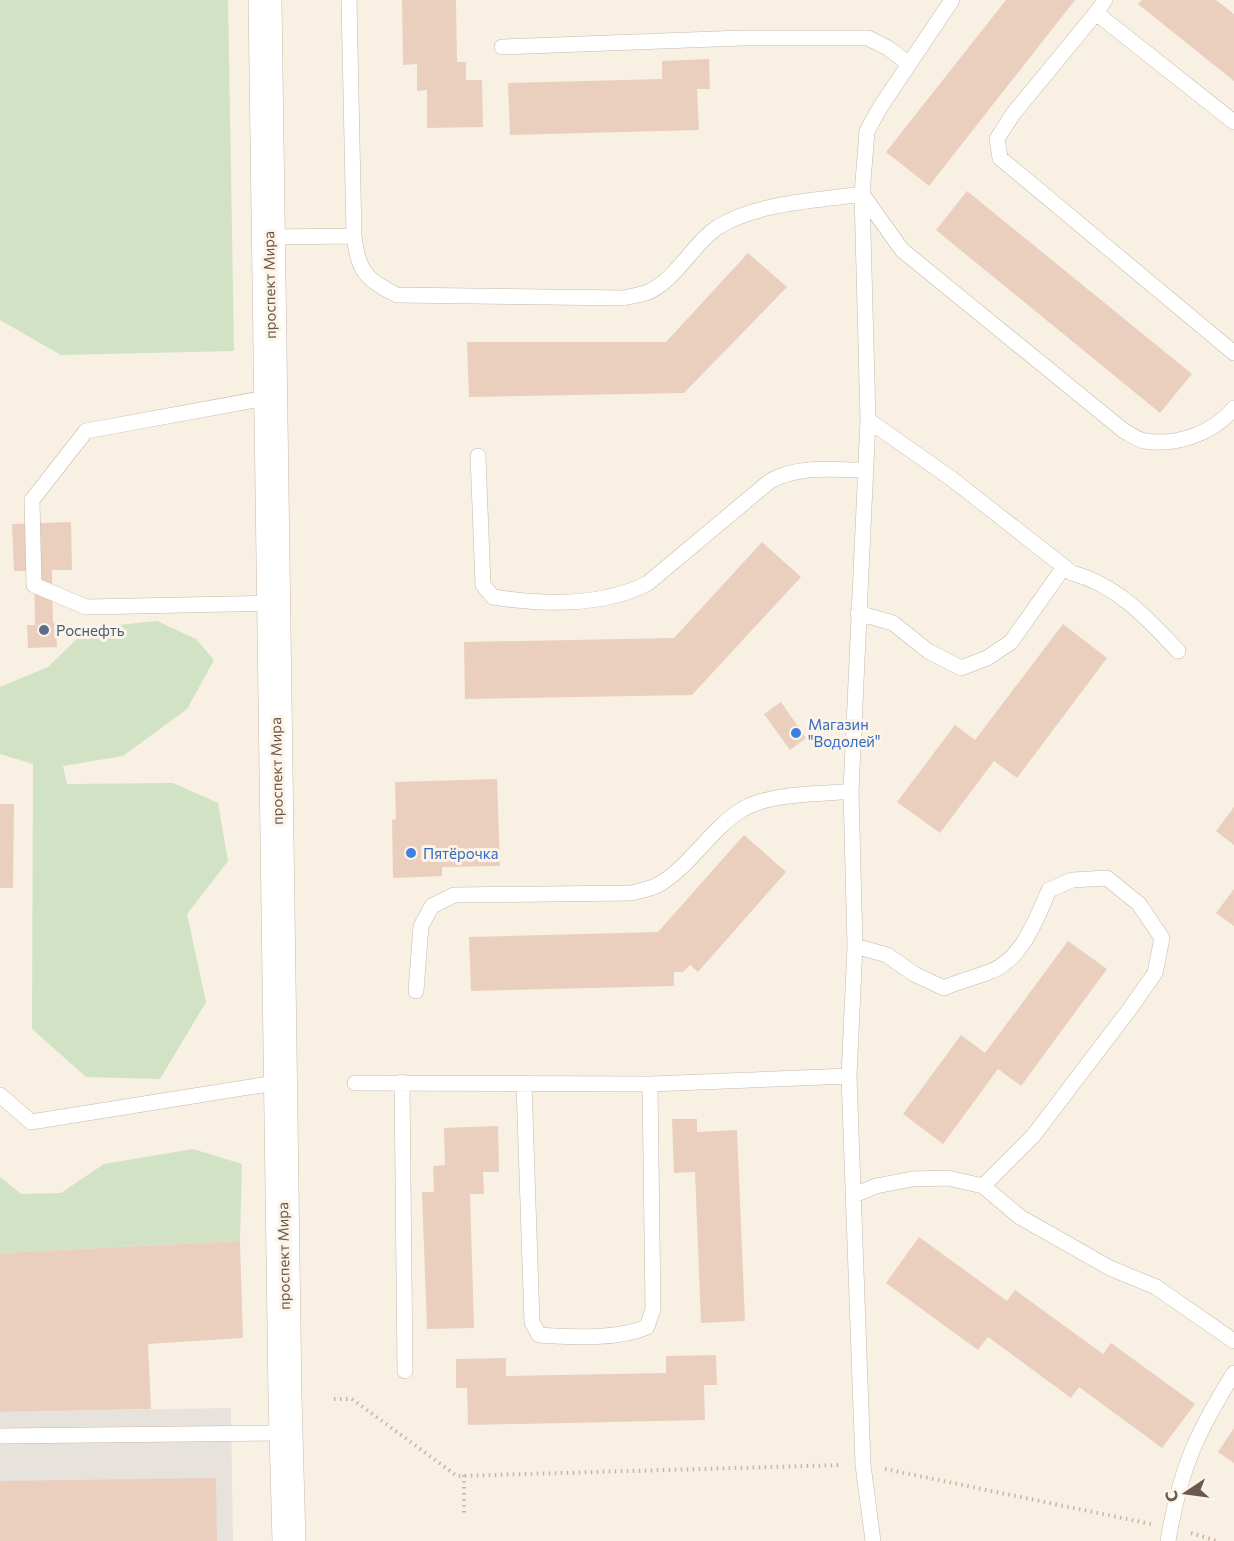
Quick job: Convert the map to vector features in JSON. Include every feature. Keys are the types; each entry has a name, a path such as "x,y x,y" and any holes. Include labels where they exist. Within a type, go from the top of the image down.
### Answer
{"main road":[{"name":"проспект Мира","path":"265,0 285,1433 290,1541"}],"lane":[{"path":"349,0 354,236 357,261 372,283 397,295 624,298 648,292 666,279 715,229 732,219 753,212 862,194"},
{"path":"873,1541 863,1464 849,1076 855,945 851,791 868,420 862,194 867,131 952,0"},
{"path":"1234,122 1101,6 1013,114 998,139 1000,158 1234,353"},
{"path":"502,47 742,38 868,38 888,48 909,64"},
{"path":"862,194 902,250 1124,431 1143,441 1173,441 1202,433 1226,418 1234,408"},
{"path":"268,237 354,236"},
{"path":"271,397 86,431 32,500 34,585 86,607 274,603"},
{"path":"868,420 952,479 1072,573 1093,579 1121,595 1178,651"},
{"path":"478,456 483,585 494,597 514,600 603,600 627,594 648,583 770,481 785,473 803,469 864,470"},
{"path":"858,614 893,624 928,651 961,668 987,658 1011,642 1064,567"},
{"path":"416,991 421,926 432,906 454,895 631,893 656,886 673,874 724,823 746,808 774,799 851,791"},
{"path":"855,945 887,955 914,974 944,988 990,972 1010,961 1034,926 1049,890 1072,880 1107,878 1139,904 1162,938 1155,973 1033,1136 983,1186"},
{"path":"355,1083 650,1084 849,1076"},
{"path":"0,1095 31,1122 281,1082"},
{"path":"402,1082 405,1371"},
{"path":"524,1084 532,1322 539,1335 554,1336 631,1334 647,1327 653,1309 650,1084"},
{"path":"854,1195 876,1186 912,1179 948,1178 983,1186 1020,1217 1110,1268 1156,1287 1234,1341"},
{"path":"1169,1534 1180,1481 1192,1446 1212,1407 1234,1373"},
{"path":"0,1436 285,1433"}],"path":[{"path":"334,1399 352,1399 457,1476 863,1464 1169,1534 1217,1541"},
{"path":"464,1475 464,1516"}],"shaded area":[{"path":"231,1408 233,1541 0,1541 0,1412"}],"green space":[{"path":"0,0 228,0 234,351 61,355 0,320"},
{"path":"157,621 196,639 214,660 187,709 123,756 63,766 67,784 173,783 218,803 228,861 187,914 206,1002 160,1079 86,1077 32,1029 33,764 0,754 0,687 48,667 88,628"},
{"path":"193,1149 242,1164 240,1241 0,1253 0,1177 21,1194 61,1193 104,1164"}],"building":[{"path":"402,0 456,0 457,62 466,62 466,80 482,80 483,127 427,128 427,90 417,91 417,64 403,65"},
{"path":"1006,0 1075,0 929,186 886,152"},
{"path":"1142,0 1216,0 1234,14 1234,81 1138,4"},
{"path":"709,59 710,89 697,89 699,130 510,135 508,83 662,79 662,61"},
{"path":"967,191 1192,374 1160,413 936,230"},
{"path":"748,253 787,287 684,393 469,397 467,342 666,342"},
{"path":"71,522 72,570 52,570 53,623 56,623 57,647 28,648 27,625 35,625 34,571 14,571 12,524"},
{"path":"762,542 801,577 692,695 465,699 464,642 674,638"},
{"path":"1063,624 1107,658 1017,778 994,761 940,833 897,802 955,725 975,740"},
{"path":"781,702 806,738 790,750 764,714"},
{"path":"497,779 500,866 442,867 442,876 393,878 392,820 396,819 395,782"},
{"path":"0,804 14,804 13,888 0,888"},
{"path":"1234,807 1234,845 1216,831"},
{"path":"744,835 786,872 698,972 690,965 683,972 674,972 674,986 471,991 469,937 658,932"},
{"path":"1234,889 1234,926 1216,913"},
{"path":"1068,941 1107,969 1021,1086 998,1069 943,1144 903,1114 961,1035 985,1053"},
{"path":"672,1119 697,1119 697,1132 737,1130 745,1321 701,1323 695,1172 674,1173"},
{"path":"498,1126 499,1172 483,1172 484,1194 470,1194 474,1328 427,1329 422,1192 434,1192 433,1166 445,1165 444,1128"},
{"path":"919,1237 1007,1301 1015,1290 1103,1354 1111,1343 1195,1404 1162,1448 1079,1387 1071,1398 988,1337 978,1350 886,1283"},
{"path":"240,1241 243,1338 148,1344 151,1409 0,1412 0,1253"},
{"path":"716,1355 717,1385 704,1385 705,1420 468,1425 467,1388 456,1388 456,1359 506,1358 506,1376 666,1373 666,1356"},
{"path":"1234,1428 1234,1463 1218,1452"},
{"path":"216,1478 217,1541 0,1541 0,1481"}],"place":[{"name":"Роснефть","path":"44,630"},
{"name":"Магазин \"Водолей\"","path":"796,733"},
{"name":"Пятёрочка","path":"411,853"}]}
